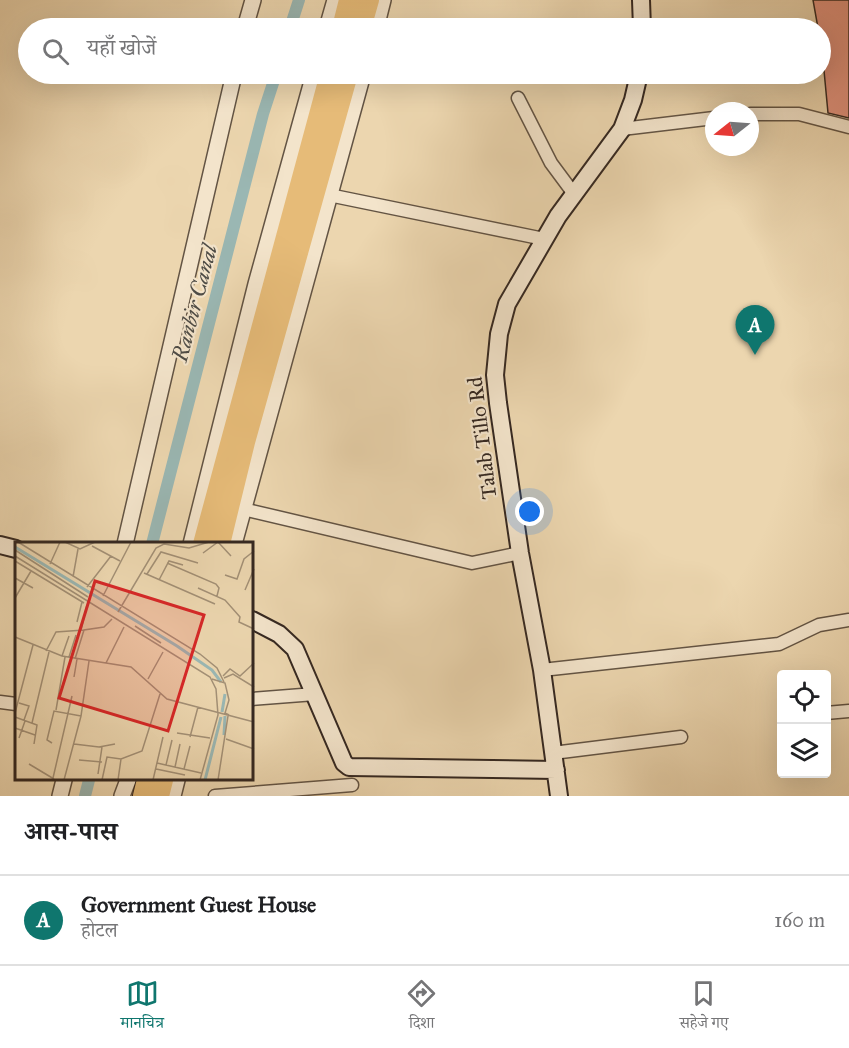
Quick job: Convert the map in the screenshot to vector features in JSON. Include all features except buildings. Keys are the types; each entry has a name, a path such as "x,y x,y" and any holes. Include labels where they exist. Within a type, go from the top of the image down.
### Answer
{"highway":[{"path":"351,18 367,1"},
{"path":"363,18 367,1"},
{"path":"204,542 327,84"},
{"path":"220,542 245,441 345,84"},
{"path":"142,796 147,781"},
{"path":"159,796 163,781"}],"main road":[{"path":"641,0 642,18"},
{"name":"Talab Tillo Rd","path":"559,796 542,669 520,553 495,375 499,334 507,304 544,239 622,129 637,84"},
{"path":"0,545 15,549"},
{"path":"0,553 15,557"},
{"path":"254,622 289,642 315,694 344,763 359,769 556,770"}],"street":[{"path":"248,18 253,0"},
{"path":"330,18 335,0"},
{"path":"367,1 373,18"},
{"path":"125,542 232,84"},
{"path":"191,542 241,339 311,84"},
{"path":"235,542 360,84"},
{"path":"518,98 550,163 574,194"},
{"path":"759,114 799,114 849,127"},
{"path":"622,129 705,119"},
{"path":"329,195 544,239"},
{"path":"243,509 472,563 520,553"},
{"path":"542,669 779,644 819,625 849,620"},
{"path":"254,699 315,694"},
{"path":"0,702 15,704"},
{"path":"831,713 849,711"},
{"path":"553,753 681,737"},
{"path":"215,796 349,791 344,763"},
{"path":"60,796 64,781"},
{"path":"122,796 128,781"},
{"path":"173,796 177,781"}],"waterway":[{"name":"Ranbir Canal","path":"293,18 299,0"},
{"name":"Ranbir Canal","path":"153,542 263,114 273,84"},
{"name":"Ranbir Canal","path":"85,796 89,781"}],"place":[{"name":"Government Guest House","path":"755,355"}]}
